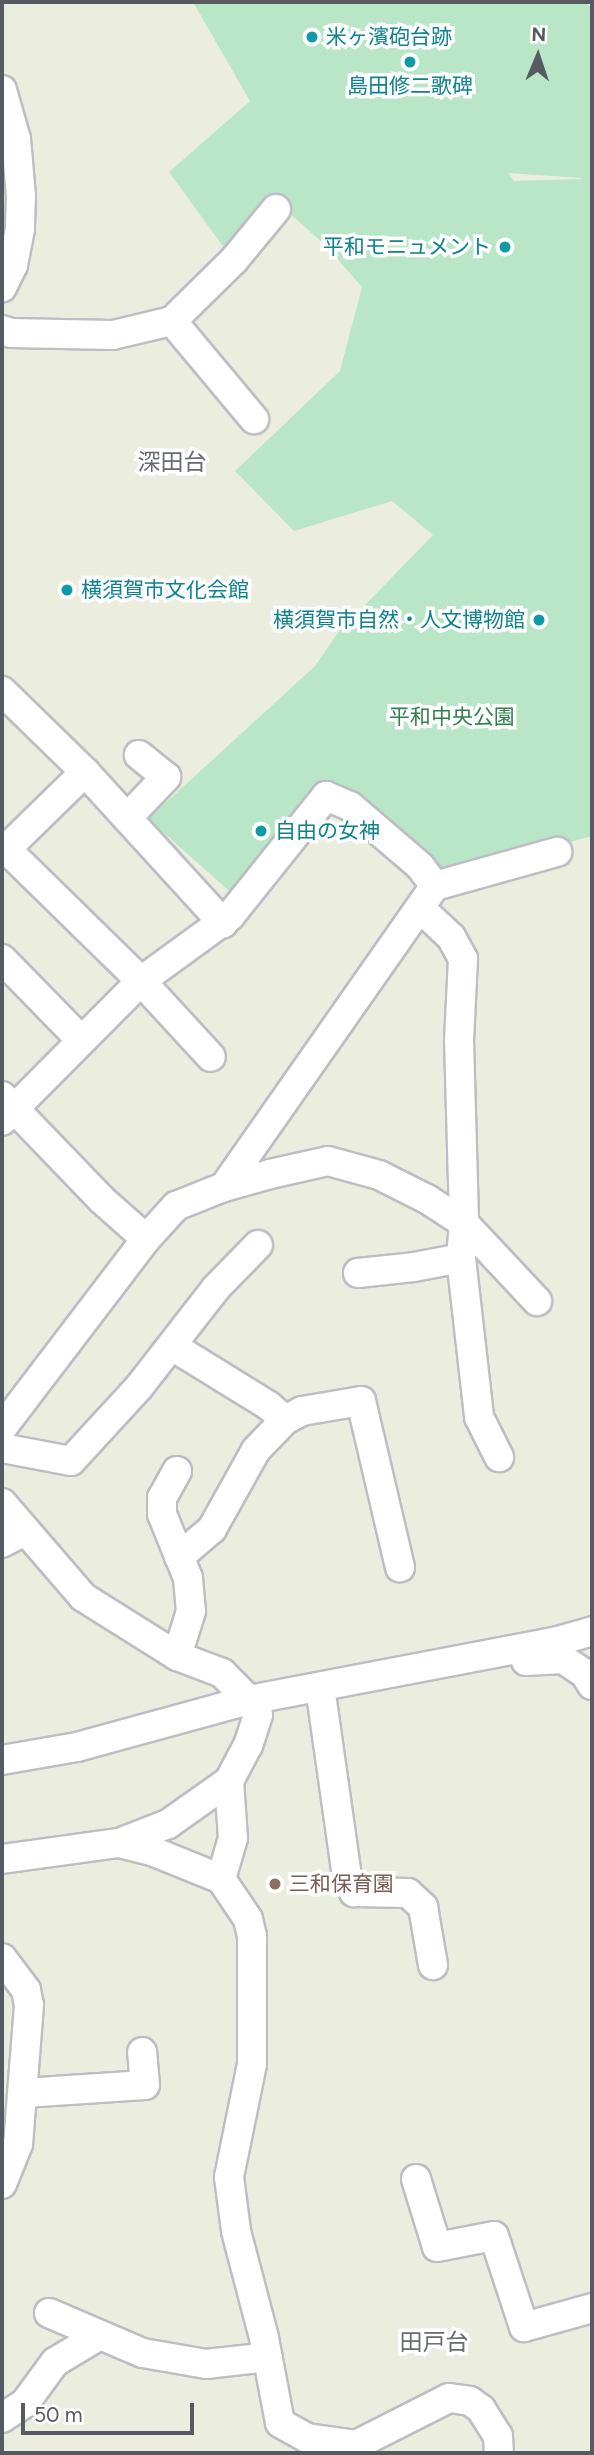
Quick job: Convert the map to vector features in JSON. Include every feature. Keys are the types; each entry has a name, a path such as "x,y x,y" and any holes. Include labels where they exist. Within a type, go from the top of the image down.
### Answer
{"street":[{"path":"2,90 16,139 21,196 18,241 13,265 2,288"},
{"path":"2,330 11,333 113,335 172,321 234,260 276,209"},
{"path":"172,321 254,419"},
{"path":"2,691 85,772 223,923"},
{"path":"127,818 166,777 139,755"},
{"path":"85,772 3,849 141,981 211,1057"},
{"path":"146,1239 6,1108 82,1040 141,981 223,923 326,796 350,806 421,866 428,898 463,958 458,1040 464,1223 461,1258 479,1417 499,1457"},
{"path":"224,1187 428,898 557,852"},
{"path":"2,959 82,1040"},
{"path":"2,1428 146,1239 176,1206 224,1187 328,1161 379,1175 427,1199 464,1223 537,1301"},
{"path":"2,1448 71,1461 139,1387 216,1288 258,1245"},
{"path":"358,1273 414,1267 461,1258"},
{"path":"172,1346 269,1406 285,1420"},
{"path":"179,1557 212,1529 256,1450 285,1420 302,1411 361,1401 400,1567"},
{"path":"177,1471 162,1498 162,1514 188,1578 191,1611 177,1656"},
{"path":"2,1503 13,1537 83,1597 177,1656 222,1673 253,1708 248,1745 229,1781 169,1824 118,1843 2,1859"},
{"path":"2,1760 77,1747 558,1641 592,1631"},
{"path":"253,1708 322,1702 512,1662 563,1659 585,1674 592,1685"},
{"path":"322,1702 347,1877 354,1892 408,1893 423,1907 433,1965"},
{"path":"221,1879 233,1838 229,1781"},
{"path":"118,1843 152,1851 221,1879 248,1919 252,1937 252,2064 229,2177 236,2231 268,2357 281,2423 307,2438 356,2445 449,2398 470,2401 481,2409 498,2436 499,2453"},
{"path":"2,1958 26,1990 30,2005 18,2144 2,2184"},
{"path":"24,2094 145,2085 142,2052"},
{"path":"416,2179 437,2247 494,2236 524,2327 592,2308"},
{"path":"49,2313 143,2353 206,2364 268,2357"},
{"path":"2,2418 25,2403 55,2362 100,2335"}],"green space":[{"name":"平和中央公園","path":"193,2 585,2 592,8 592,836 432,879 326,797 244,904 148,819 315,666 337,634 433,535 392,501 294,531 235,471 340,371 362,287 325,245 277,202 230,256 169,172 250,101","holes":["508,173 581,178 514,181"]}],"place":[{"name":"米ヶ濱砲台跡","path":"312,37"},
{"name":"島田修二歌碑","path":"410,62"},
{"name":"平和モニュメント","path":"505,247"},
{"name":"横須賀市文化会館","path":"67,590"},
{"name":"横須賀市自然・人文博物館","path":"539,620"},
{"name":"自由の女神","path":"261,831"},
{"name":"三和保育園","path":"275,1884"}],"district":[{"name":"深田台","path":"172,462"},
{"name":"田戸台","path":"434,2342"}]}
